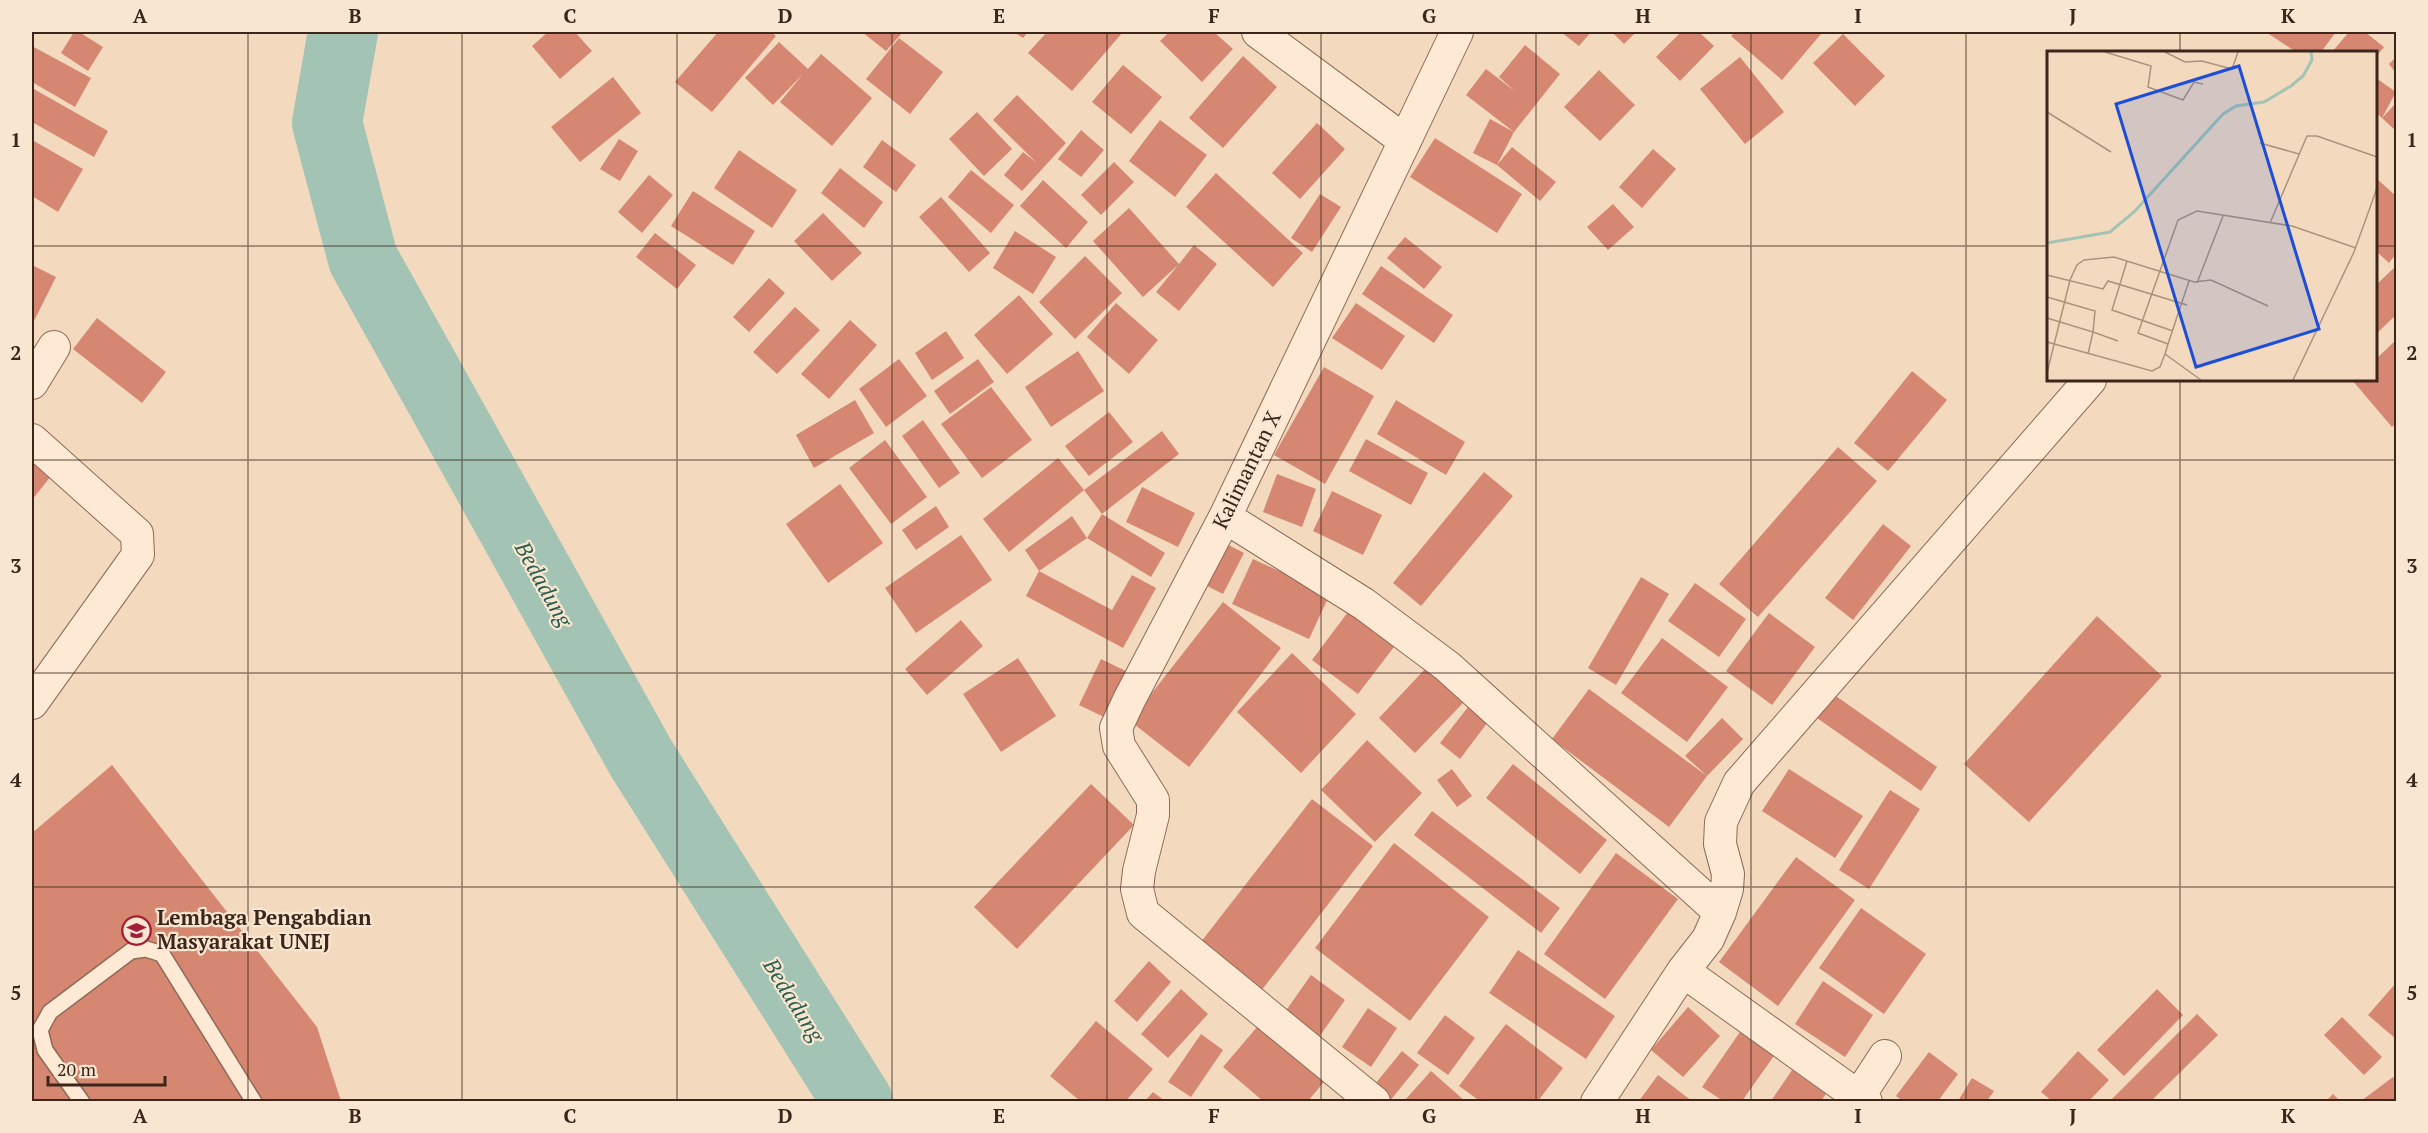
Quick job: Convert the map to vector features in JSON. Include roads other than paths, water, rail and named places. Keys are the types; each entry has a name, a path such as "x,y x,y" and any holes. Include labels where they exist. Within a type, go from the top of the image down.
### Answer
{"street":[{"path":"1258,32 1405,141"},
{"name":"Kalimantan X","path":"1374,1101 1143,913 1137,889 1138,871 1153,815 1153,800 1119,746 1116,728 1225,517 1457,32"},
{"path":"32,383 54,347"},
{"path":"1597,1101 1683,971 1707,939 1720,912 1727,889 1728,874 1720,844 1721,822 1739,783 2089,381"},
{"path":"32,440 137,534 138,545 138,555 32,703"},
{"path":"1225,517 1364,604 1447,666 1720,912"},
{"path":"1683,971 1860,1100 1886,1056"}],"lane":[{"path":"82,1101 45,1050 40,1030 50,1012 131,951 146,949 162,954 254,1101"}],"waterway":[{"name":"Bedadung","path":"343,32 327,123 363,259 641,758 858,1102"}],"place":[{"name":"Lembaga Pengabdian Masyarakat UNEJ","path":"136,930"}]}
